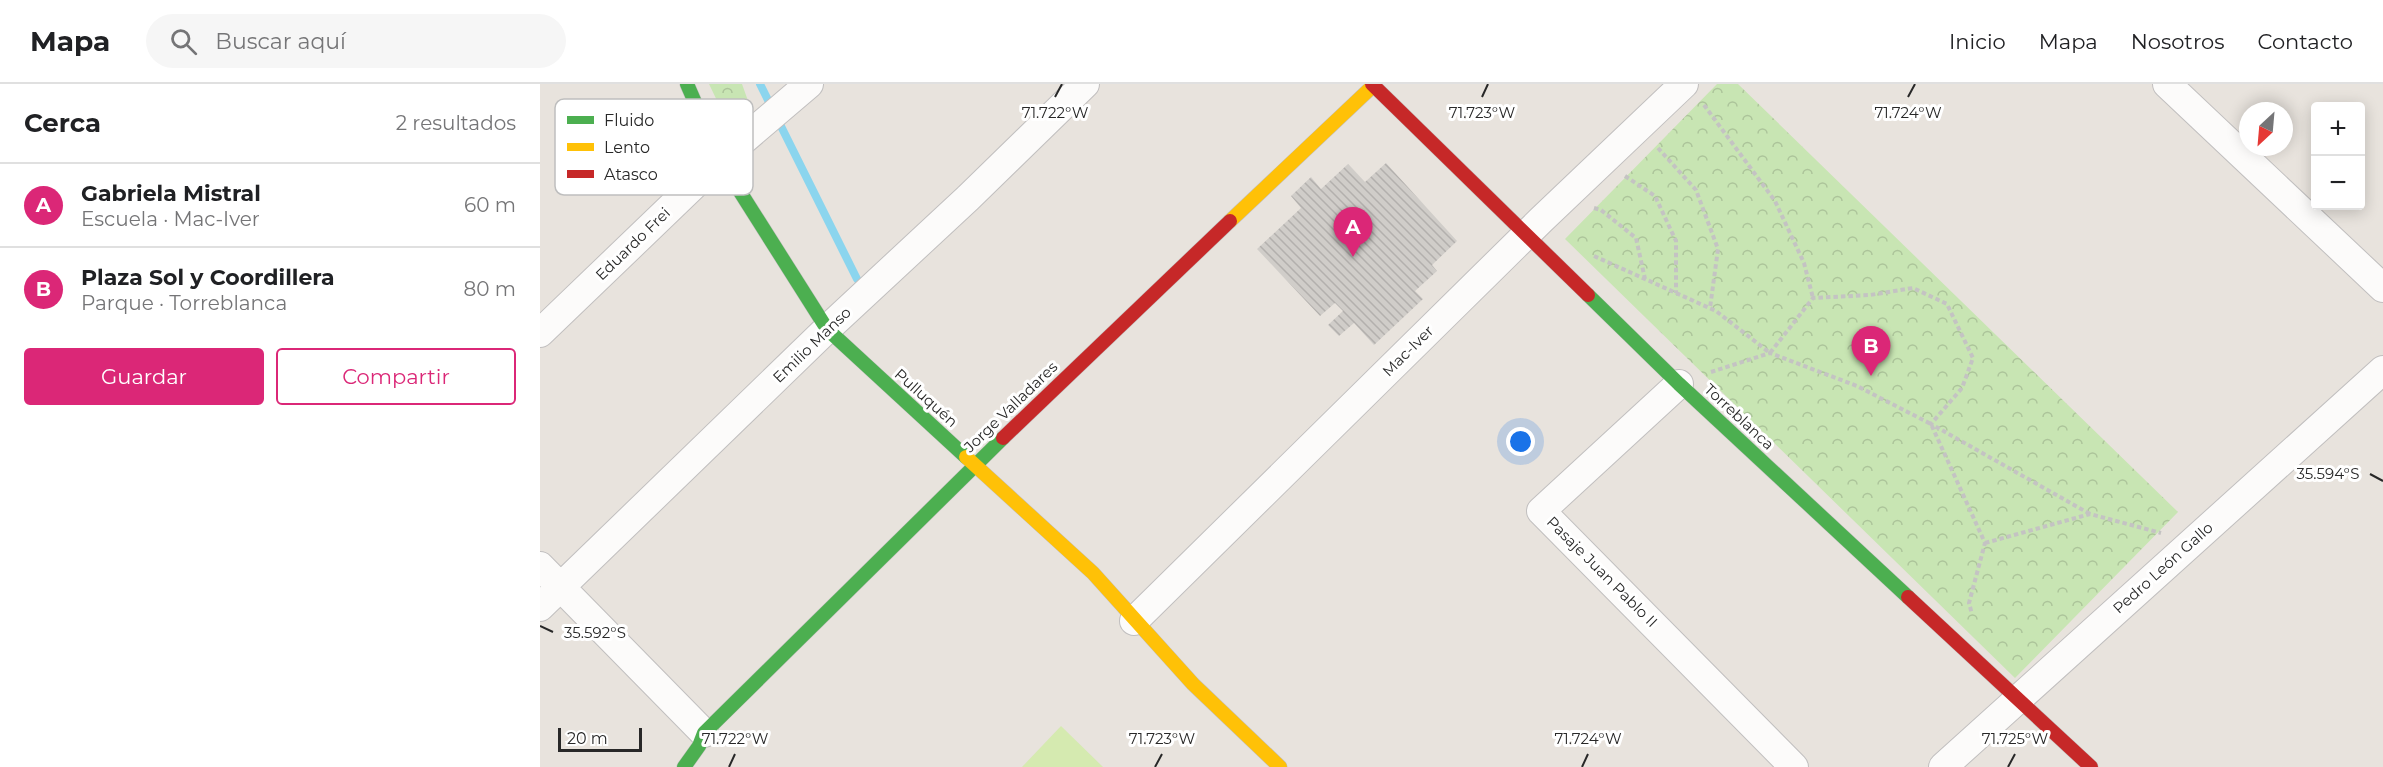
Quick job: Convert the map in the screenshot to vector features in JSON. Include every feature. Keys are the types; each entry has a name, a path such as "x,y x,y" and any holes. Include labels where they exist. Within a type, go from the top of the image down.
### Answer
{"street":[{"name":"Pulluquén","path":"687,84 694,99"},
{"name":"Emilio Manso","path":"540,607 827,329 960,206 1085,84"},
{"name":"Torreblanca","path":"1373,84 1679,384 2091,767"},
{"name":"Jorge Valladares","path":"684,767 699,746 704,733 975,464 1373,84"},
{"name":"Mac-Iver","path":"1134,621 1526,235 1683,84"},
{"path":"2168,84 2383,288"},
{"name":"Eduardo Frei","path":"753,133 808,85"},
{"name":"Eduardo Frei","path":"540,333 684,195"},
{"name":"Pulluquén","path":"742,195 827,329 1093,573 1193,684 1280,767"},
{"name":"Pedro León Gallo","path":"1943,767 2383,370"},
{"name":"Pasaje Juan Pablo II","path":"1679,384 1541,511 1794,767"},
{"path":"540,567 704,733"}],"path":[{"path":"1683,84 1699,98 1775,201 1804,263 1813,298"},
{"path":"1657,146 1696,190 1718,249 1710,308"},
{"path":"1622,174 1655,196 1676,241 1676,293"},
{"path":"1592,207 1601,210 1636,238 1646,279"},
{"path":"1587,253 1716,311 1770,353 1857,386 1931,424 2090,514 2163,534"},
{"path":"1679,384 1770,353 1813,298 1870,295 1913,288 1947,304 1974,358 1962,388 1931,424"},
{"path":"1931,424 1985,543 1969,603"},
{"path":"1985,543 2090,514"}],"green space":[{"path":"709,84 742,84 747,99 716,99"},
{"path":"1717,84 1738,84 2178,512 2015,678 1565,239"},
{"path":"1061,726 1103,767 1022,767"}],"building":[{"path":"1386,163 1457,241 1432,265 1437,271 1415,291 1423,299 1374,345 1354,323 1339,336 1328,325 1343,311 1335,303 1320,316 1257,249 1301,208 1291,196 1311,177 1321,189 1348,164 1365,182"}],"waterway":[{"path":"760,84 857,279"}],"traffic: fast":[{"path":"687,84 694,99"},
{"path":"742,195 827,329 966,457"},
{"path":"1588,295 1679,384 1908,597"},
{"path":"684,767 699,746 704,733 1003,438"}],"traffic: slow":[{"path":"1230,221 1375,84"},
{"path":"966,457 1093,573 1193,684 1280,767"}],"traffic: jam":[{"path":"1372,84 1588,295"},
{"path":"1003,438 1230,221"},
{"path":"1908,597 2091,767"}],"place":[{"name":"Gabriela Mistral","path":"1353,257"},
{"name":"Plaza Sol y Coordillera","path":"1871,376"}]}
